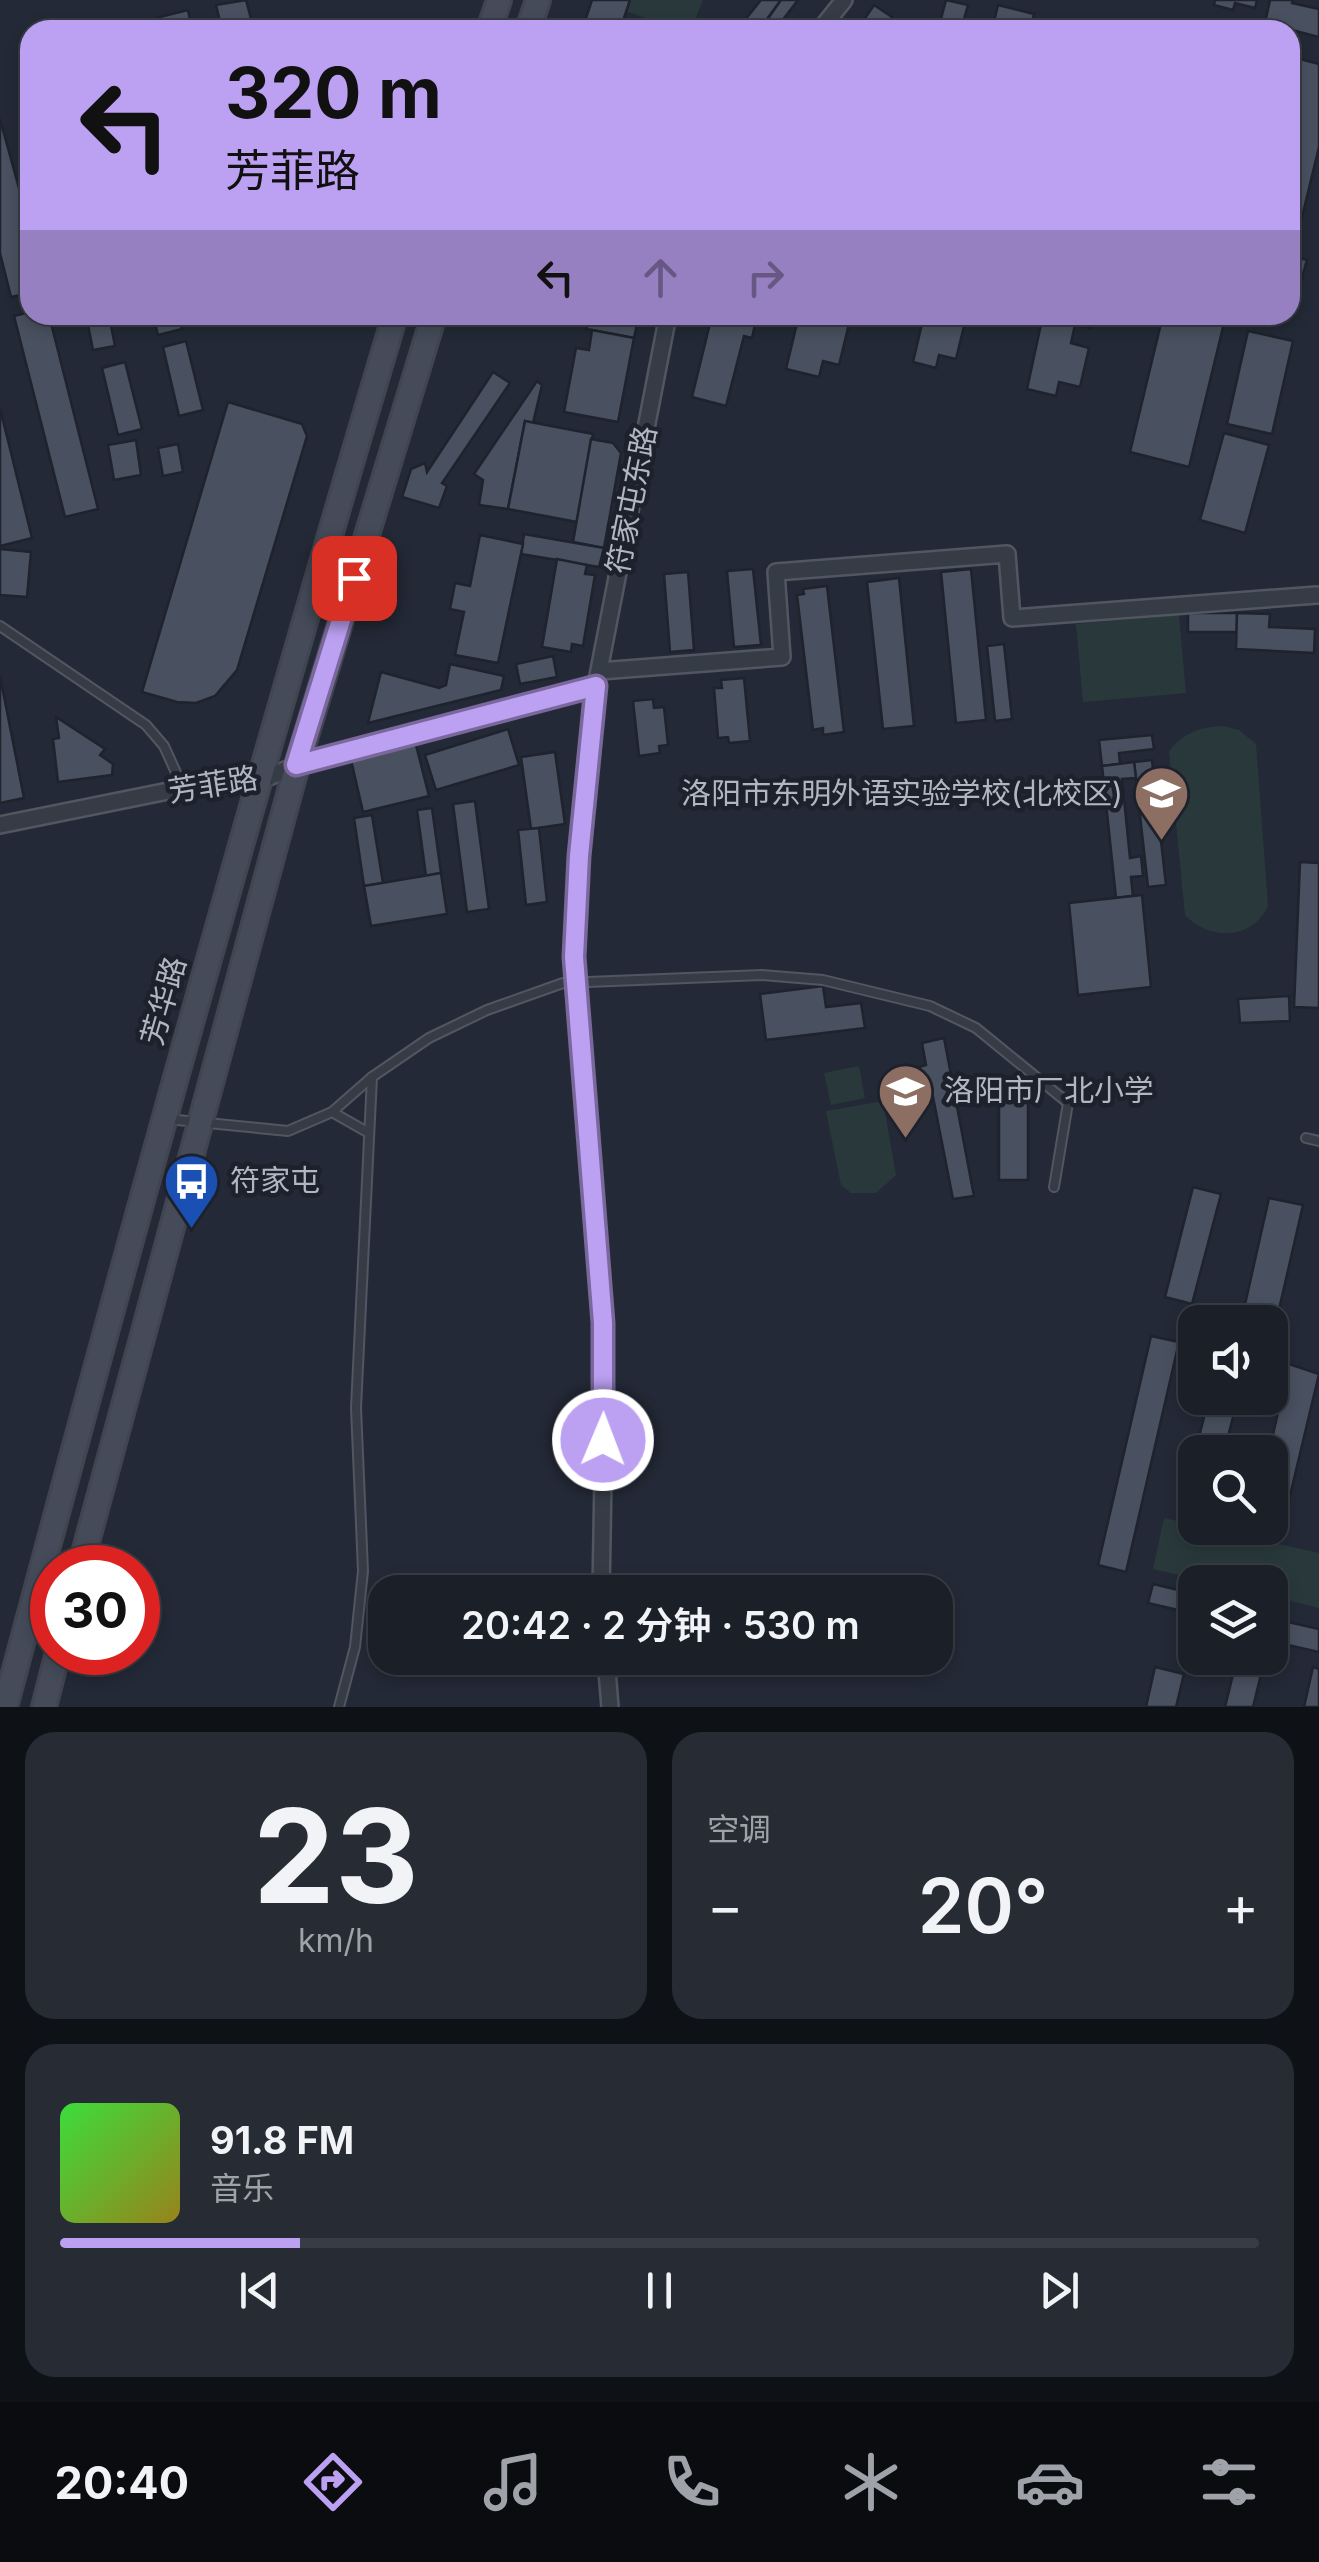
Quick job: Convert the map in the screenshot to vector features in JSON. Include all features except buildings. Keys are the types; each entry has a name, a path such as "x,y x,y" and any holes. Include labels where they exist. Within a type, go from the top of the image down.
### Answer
{"main road":[{"name":"芳华路","path":"5,1707 162,1118 392,325"},
{"path":"86,1545 296,765 431,325"},
{"path":"44,1707 52,1675"}],"street":[{"path":"828,20 844,0"},
{"name":"符家屯东路","path":"601,1575 605,1362 575,980 579,856 598,678 666,325"},
{"name":"芳菲路","path":"0,825 183,788 257,782 296,765 598,678 782,657 776,572 1007,554 1012,618 1318,595"},
{"path":"607,1675 610,1707"}],"lane":[{"path":"0,626 146,725 164,746 183,788"},
{"path":"162,1118 288,1131 332,1112 372,1077 429,1038 487,1010 575,980 762,975 823,980 930,1006 976,1028 1068,1103 1054,1187"},
{"path":"339,1707 355,1647 363,1571 356,1408 372,1077"},
{"path":"332,1112 369,1133"},
{"path":"1306,1138 1319,1141"}],"shaded area":[{"path":"630,0 703,0 695,20 651,20 626,11"},
{"path":"1179,615 1186,693 1083,702 1076,624"},
{"path":"1223,726 1239,730 1256,744 1268,906 1252,925 1230,933 1206,929 1185,915 1169,751 1193,732"},
{"path":"859,1066 865,1098 831,1105 824,1073"},
{"path":"883,1101 896,1175 876,1193 851,1193 841,1185 826,1111"},
{"path":"1164,1518 1178,1521 1178,1545 1284,1545 1319,1553 1319,1608 1288,1600 1288,1565 1178,1565 1178,1575 1153,1569"}],"place":[{"name":"洛阳市东明外语实验学校(北校区)","path":"1162,843"},
{"name":"洛阳市厂北小学","path":"905,1140"},
{"name":"符家屯","path":"191,1230"}],"route":[{"path":"354,578 296,765 596,686 579,856 574,957 603,1323 603,1440"}]}
